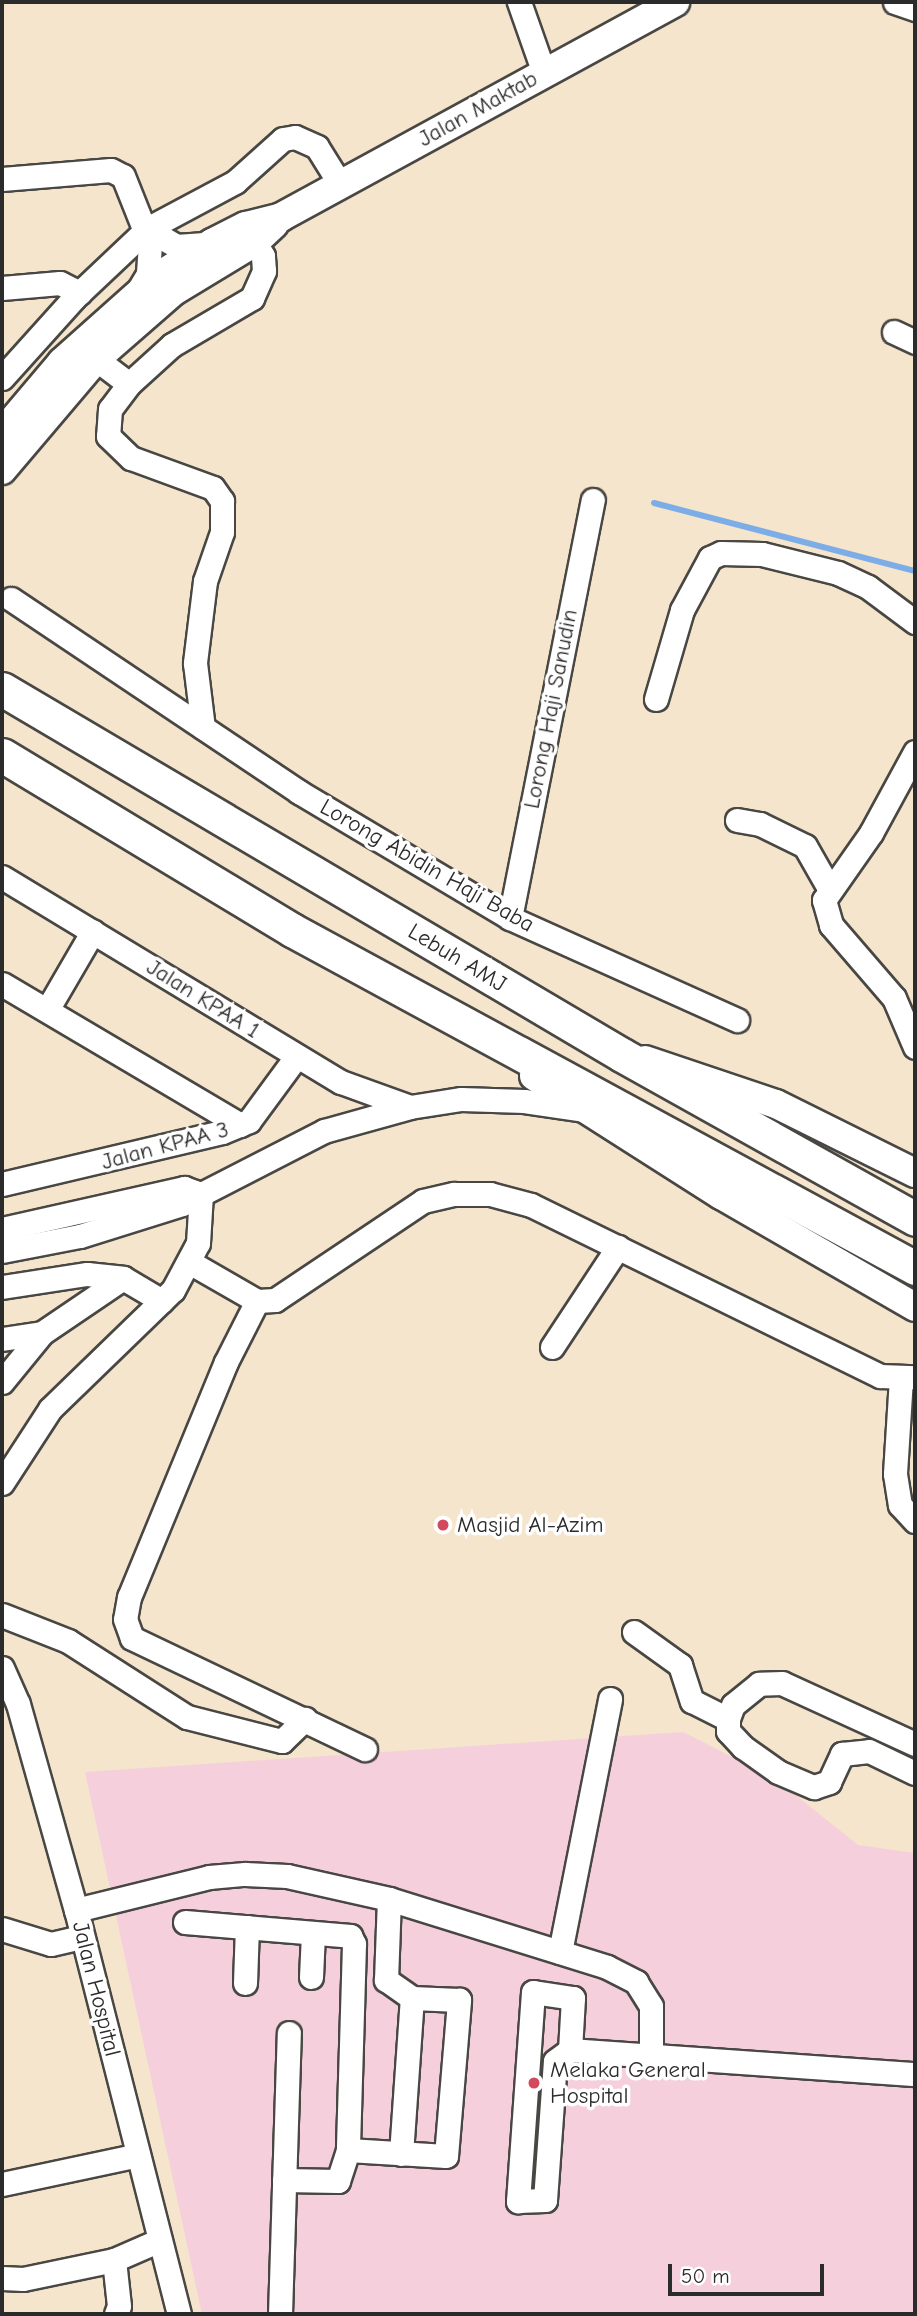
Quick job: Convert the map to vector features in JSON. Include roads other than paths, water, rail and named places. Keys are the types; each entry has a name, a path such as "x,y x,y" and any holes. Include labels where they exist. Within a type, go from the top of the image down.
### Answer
{"highway":[{"name":"Lebuh AMJ","path":"4,690 622,1055 915,1219"},
{"path":"2,755 292,930 915,1268"},
{"path":"2,767 97,814"}],"main road":[{"name":"Jalan Maktab","path":"2,470 96,359 174,291 255,242 281,217 675,2"},
{"name":"Jalan Maktab","path":"2,433 62,362 135,295 212,243 246,226 281,217"},
{"path":"460,1021 585,1110 915,1307"},
{"path":"622,1055 671,1066 776,1104 915,1173"}],"street":[{"path":"519,2 544,73"},
{"path":"895,2 915,9"},
{"path":"2,378 80,293 147,229 235,181 268,150 295,137 317,147 340,184"},
{"path":"2,179 117,171 147,229 152,257 135,295"},
{"path":"147,229 176,246 212,243"},
{"path":"202,729 195,663 205,581 222,532 222,501 213,488 131,458 108,436 110,410 129,384 172,345 252,298 264,271 263,256 255,242"},
{"path":"2,288 60,283 80,293"},
{"path":"894,332 915,342"},
{"path":"96,359 129,384"},
{"name":"Lorong Haji Sanudin","path":"510,918 593,499"},
{"path":"656,699 682,610 710,558 721,553 762,554 838,573 868,587 915,622"},
{"name":"Lorong Abidin Haji Baba","path":"11,599 202,729 510,918 737,1020"},
{"path":"915,752 871,833 824,900 831,925 894,998 915,1046"},
{"path":"737,820 760,824 805,846 830,888"},
{"name":"Jalan KPAA 1","path":"2,877 296,1057 341,1082 410,1107"},
{"path":"47,1010 93,931"},
{"path":"2,984 240,1125"},
{"name":"Jalan KPAA 3","path":"2,1184 121,1160 240,1125 268,1100 296,1057"},
{"path":"2,1251 93,1232 201,1194 324,1131 410,1107 461,1099 524,1101 585,1110"},
{"path":"2,1229 184,1188 201,1194"},
{"path":"2,1483 50,1409 162,1301 191,1264 198,1243 201,1194"},
{"path":"191,1264 257,1301 275,1300 292,1292 401,1213 454,1194 490,1194 531,1205 880,1376 908,1377 895,1474 900,1505 915,1521"},
{"path":"552,1347 618,1247"},
{"path":"2,1287 87,1274 123,1278 162,1301"},
{"path":"2,1382 42,1333 123,1278"},
{"path":"257,1301 226,1362 129,1597 125,1619 132,1638 365,1749"},
{"path":"2,1339 42,1333"},
{"path":"2,1615 68,1641 187,1717 282,1741 305,1719"},
{"path":"634,1632 680,1665 692,1701 727,1719"},
{"path":"2,1649 18,1704"},
{"name":"Jalan Hospital","path":"2,1668 18,1704 76,1910 178,2314"},
{"path":"915,1744 782,1683 759,1684 733,1705 727,1719 728,1731 743,1747 778,1772 814,1787 828,1782 842,1754 869,1751 915,1773"},
{"path":"560,1952 610,1699"},
{"path":"76,1910 209,1877 245,1874 287,1876 389,1899 560,1952 637,1983 651,2006 651,2055"},
{"path":"348,2150 446,2156 459,2000 412,1998 386,1980 389,1899"},
{"path":"185,1922 350,1936 354,1944 348,2150 338,2182 284,2180"},
{"path":"245,1983 247,1927"},
{"path":"2,1929 51,1944 82,1937"},
{"path":"311,1977 313,1933"},
{"path":"570,2050 573,1998 533,1992 518,2201 545,2200 555,2061 570,2050 915,2074"},
{"path":"401,2154 412,1998"},
{"path":"280,2314 289,2034"},
{"path":"2,2184 138,2155"},
{"path":"2,2278 23,2279 114,2260 160,2241"},
{"path":"114,2260 119,2306 116,2314"}],"waterway":[{"path":"654,503 915,571"}],"place":[{"name":"Masjid Al-Azim","path":"443,1525"},
{"name":"Melaka General Hospital","path":"534,2083"}]}
